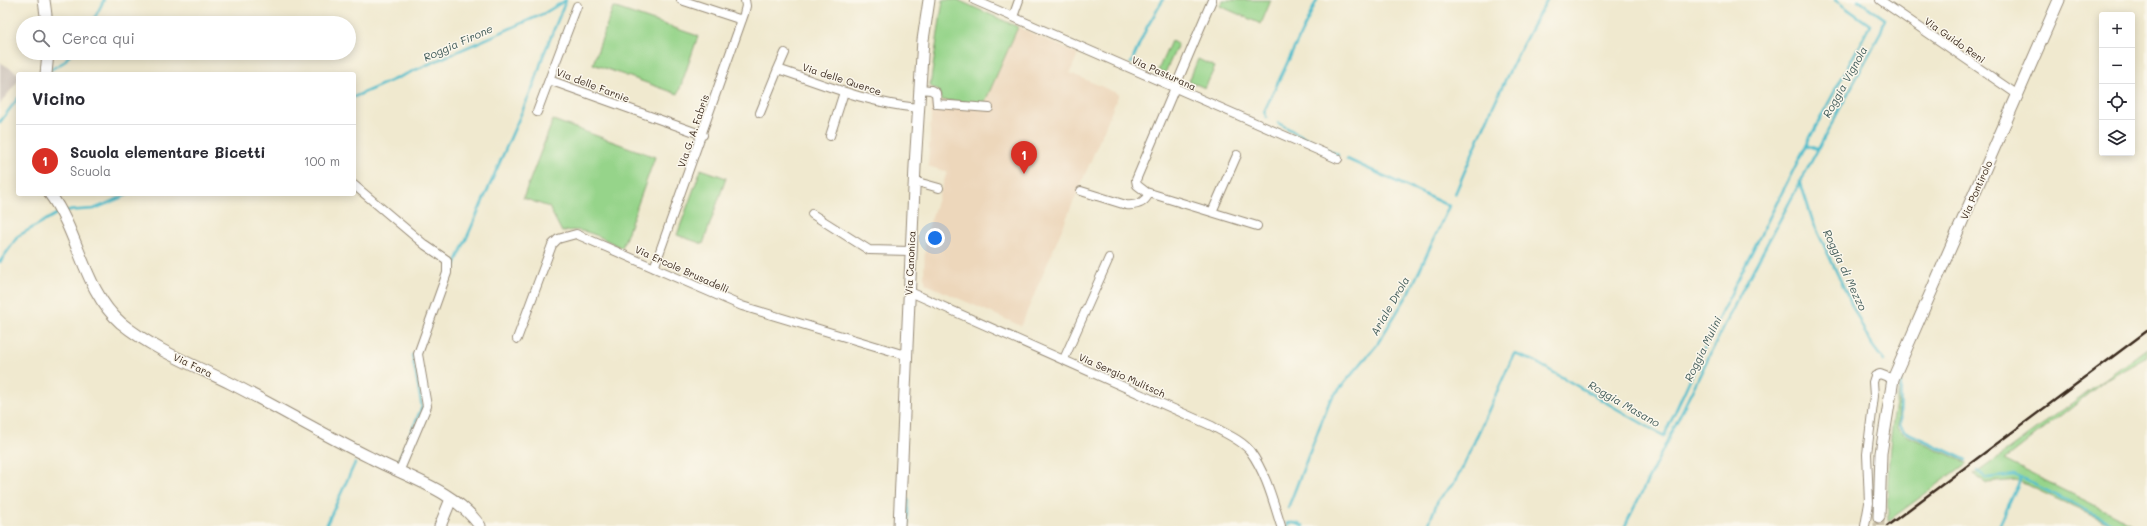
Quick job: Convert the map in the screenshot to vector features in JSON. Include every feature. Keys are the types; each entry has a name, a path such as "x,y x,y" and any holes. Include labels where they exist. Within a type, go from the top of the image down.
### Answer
{"street":[{"path":"44,0 46,16"},
{"path":"681,0 742,20"},
{"name":"Via G. A. Fabris","path":"654,268 703,135 742,20 746,6 745,0"},
{"name":"Via Canonica","path":"899,526 905,355 919,90 929,0"},
{"name":"Via Pasturana","path":"974,0 1338,159"},
{"path":"1013,17 1020,0"},
{"path":"1212,0 1175,89 1136,175 1137,185 1149,193 1257,226"},
{"name":"Via Guido Reni","path":"1880,0 2018,95"},
{"name":"Via Pontirolo","path":"1879,517 1881,453 1893,379 2059,0"},
{"name":"Via delle Farnie","path":"577,6 549,80 703,135"},
{"path":"760,113 785,53"},
{"path":"46,72 47,60"},
{"name":"Via delle Querce","path":"778,68 873,101 918,108"},
{"path":"537,112 549,80"},
{"path":"919,90 931,90 936,93 937,104 989,108"},
{"path":"830,136 844,92"},
{"path":"1212,212 1237,155"},
{"path":"914,181 939,188"},
{"path":"356,187 425,245 447,260 447,273 418,354 427,406 399,472"},
{"path":"1081,191 1133,206 1144,202 1149,193"},
{"name":"Via Fara","path":"51,196 67,221 96,291 105,306 120,322 157,348 232,384 399,472 431,486 451,498 471,515 480,526"},
{"path":"812,214 869,250 910,251"},
{"name":"Via Ercole Brusadelli","path":"517,339 548,252 558,239 576,234 742,306 905,355"},
{"path":"1064,360 1109,258"},
{"name":"Via Sergio Mulitsch","path":"908,291 1212,426 1250,450 1265,480 1280,526"},
{"path":"1865,526 1869,503 1867,454 1874,396 1873,382 1876,376 1880,374 1893,379"},
{"path":"440,526 451,498"}],"shaded area":[{"path":"1018,27 1078,54 1070,73 1119,94 1021,326 926,284 924,277 925,237 947,172 928,166 932,100 984,104"},
{"path":"0,62 16,72 16,84 0,104"}],"green space":[{"path":"943,0 958,0 1018,27 984,104 941,100 939,91 930,86"},
{"path":"1223,0 1271,0 1261,24 1220,6"},
{"path":"613,7 698,36 678,94 593,64"},
{"path":"1171,41 1178,44 1165,73 1158,70"},
{"path":"1198,59 1215,67 1205,88 1189,81"},
{"path":"553,120 655,157 622,248 586,232 562,232 549,207 523,198"},
{"path":"701,169 726,178 703,244 677,235"},
{"path":"2147,348 2147,357 2107,379 2004,460 2136,526 2115,526 2016,480 1987,483 1974,475"},
{"path":"1899,388 1898,428 1904,434 1967,463 1888,521 1889,454"}],"waterway":[{"path":"96,16 104,0"},
{"name":"Roggia Firone","path":"356,96 543,14 566,0"},
{"path":"450,276 535,82 543,56 566,0"},
{"path":"1131,63 1147,27 1163,0"},
{"name":"Ariale Drola","path":"1267,118 1264,112 1317,0"},
{"path":"1455,194 1509,71 1547,0"},
{"name":"Roggia Vignola","path":"1806,145 1870,25 1835,0"},
{"name":"Roggia Mulini","path":"1625,526 1740,294 1880,34 1885,19 1858,0"},
{"path":"50,70 66,60"},
{"path":"0,122 16,101"},
{"name":"Ariale Drola","path":"1278,123 1338,155"},
{"name":"Roggia Masano","path":"1428,526 1438,500 1454,483 1462,469 1514,354 1532,360 1664,436 1712,331 1806,145 1817,149"},
{"name":"Ariale Drola","path":"1288,508 1330,400 1376,346 1410,291 1449,206 1347,159"},
{"name":"Roggia di Mezzo","path":"1800,181 1813,222 1869,341 1884,361"},
{"name":"Roggia Firone","path":"65,211 94,209 124,196"},
{"name":"Roggia Firone","path":"0,262 18,236 58,213"},
{"path":"398,462 422,407 412,355"},
{"name":"Roggia di Mezzo","path":"1901,379 1900,425 1904,431 1966,460"},
{"path":"326,526 355,463"},
{"name":"Roggia di Mezzo","path":"1977,471 1987,478 2015,475 2118,526"},
{"path":"1999,526 2021,478"},
{"path":"908,500 908,526"},
{"name":"Roggia Masano","path":"1288,526 1288,523 1295,523 1304,526"}],"tunnel":[{"path":"1879,517 1879,526"}],"railway":[{"path":"1887,526 2147,331"}],"place":[{"name":"Scuola elementare Bicetti","path":"1024,174"}]}
